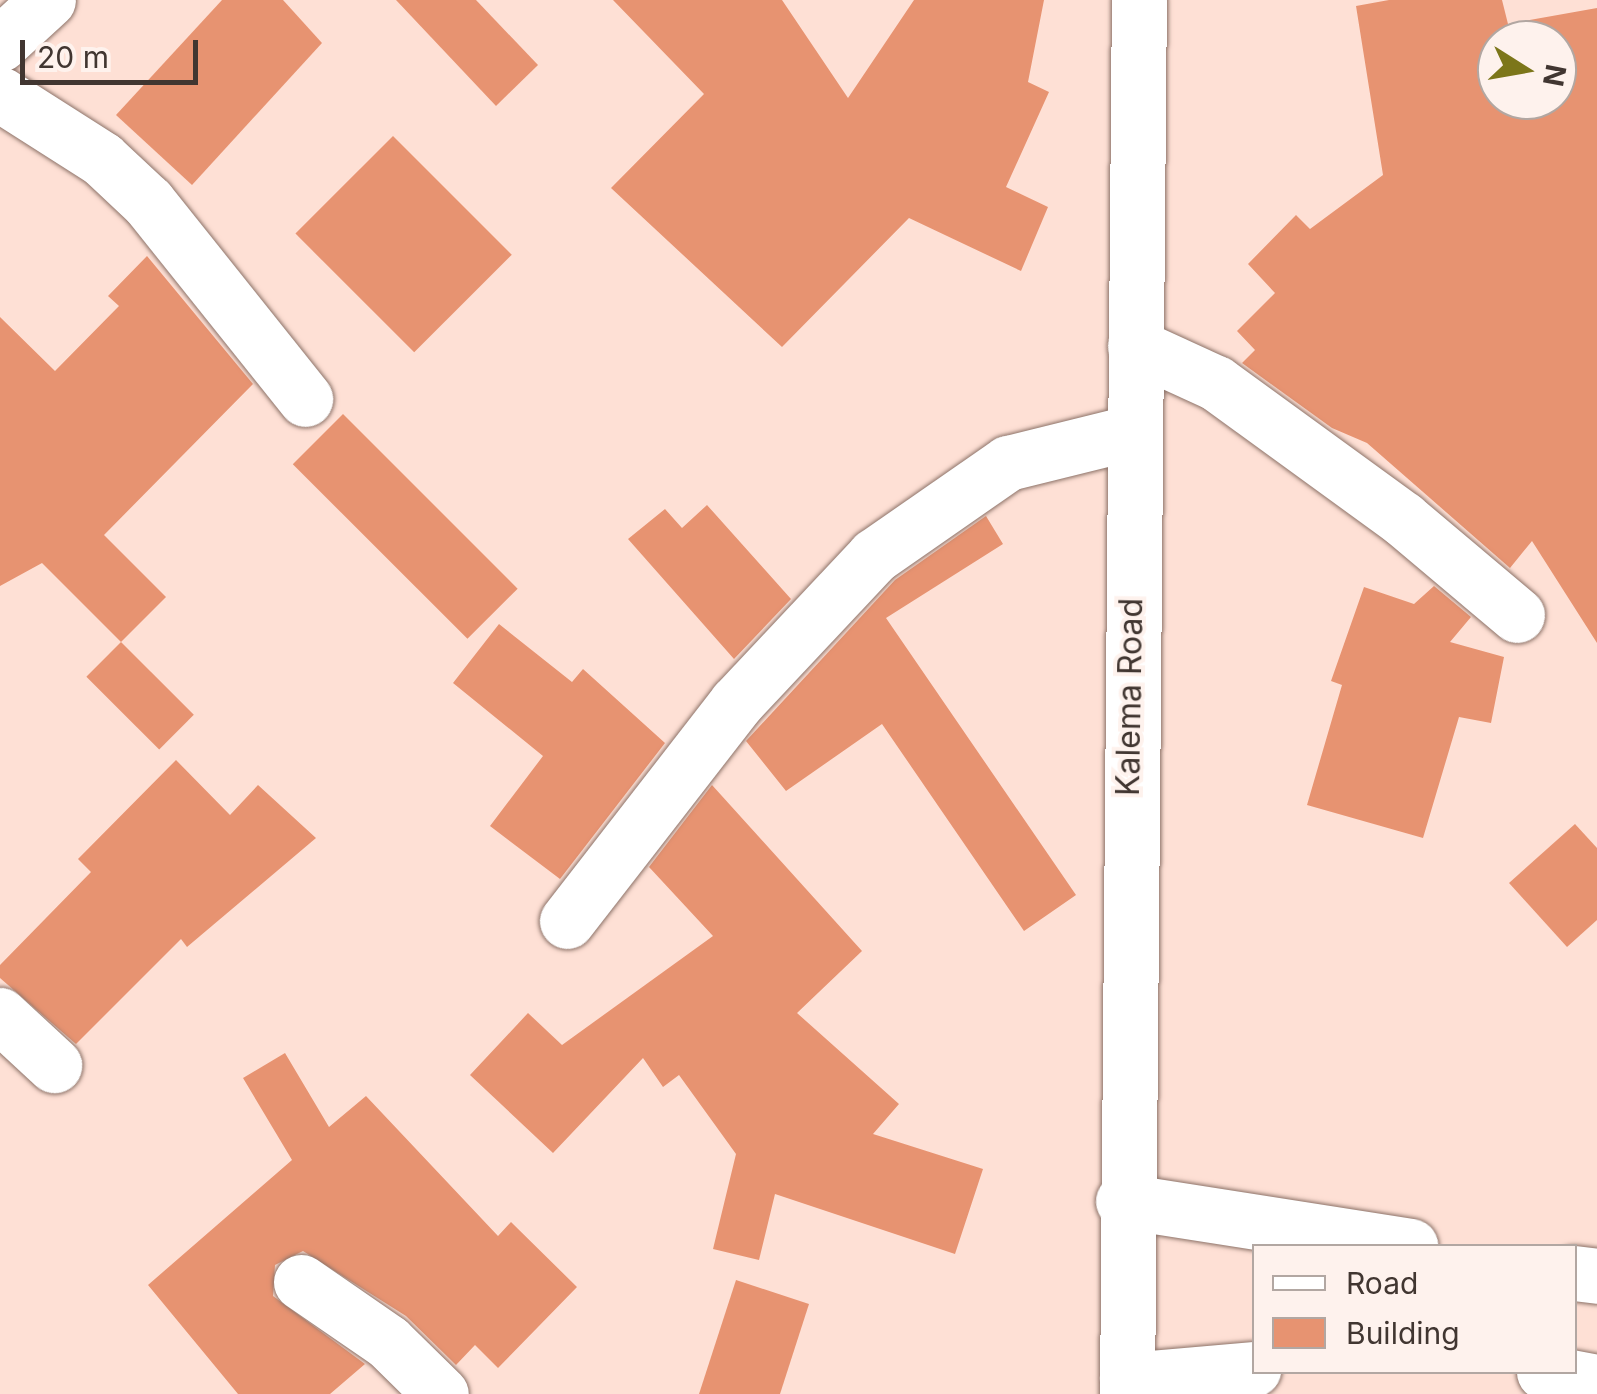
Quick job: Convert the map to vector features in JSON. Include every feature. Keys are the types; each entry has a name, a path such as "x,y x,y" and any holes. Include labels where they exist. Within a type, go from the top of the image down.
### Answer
{"street":[{"path":"0,44 48,0"},
{"name":"Kalema Road","path":"1127,1387 1124,1201 1139,0"},
{"path":"0,94 102,159 148,202 305,399"},
{"path":"1135,346 1216,383 1403,519 1516,615"},
{"path":"567,921 736,703 874,556 1008,463 1133,432"},
{"path":"0,1015 54,1065"},
{"path":"1124,1201 1397,1244"},
{"path":"301,1282 388,1342 441,1394"},
{"path":"1127,1387 1252,1369"},
{"path":"1555,1374 1597,1382"}],"building":[{"path":"222,0 283,0 322,43 192,185 116,115"},
{"path":"396,0 476,0 538,65 496,106"},
{"path":"613,0 782,0 848,98 914,0 1044,0 1028,82 1049,92 1006,187 1048,207 1021,271 909,218 782,347 611,188 704,94"},
{"path":"1389,0 1502,0 1507,20 1477,20 1477,120 1577,120 1577,20 1530,20 1597,8 1597,643 1532,541 1510,568 1367,443 1332,428 1242,363 1255,350 1237,331 1275,293 1248,264 1296,215 1310,229 1383,175 1356,6"},
{"path":"393,136 512,255 414,352 295,234"},
{"path":"147,256 253,384 104,535 166,597 121,642 42,563 0,586 0,317 55,371 119,306 108,296"},
{"path":"343,414 518,589 467,639 293,464"},
{"path":"707,505 791,599 734,659 628,539 665,509 682,528"},
{"path":"986,516 1003,544 886,618 1076,895 1024,931 882,724 786,791 746,741 895,580"},
{"path":"1434,586 1471,617 1450,642 1504,657 1491,723 1459,717 1423,838 1307,805 1342,685 1331,681 1364,587 1414,604"},
{"path":"499,624 572,682 583,669 665,743 560,879 490,826 543,756 453,683"},
{"path":"121,642 194,715 159,749 86,677"},
{"path":"176,760 230,815 258,785 316,838 187,947 181,939 76,1044 0,978 0,965 91,872 78,859"},
{"path":"712,785 862,951 797,1013 899,1104 873,1134 983,1169 955,1254 775,1194 759,1260 713,1249 736,1154 679,1075 663,1087 643,1058 553,1153 470,1075 528,1013 562,1045 713,936 649,867"},
{"path":"1575,824 1597,848 1597,920 1567,947 1509,883"},
{"path":"285,1053 329,1127 366,1096 498,1236 511,1222 577,1287 498,1368 475,1345 456,1365 406,1316 303,1251 275,1265 273,1296 365,1364 330,1394 238,1394 148,1285 292,1160 243,1078"},
{"path":"736,1280 809,1304 780,1394 699,1394"}]}
